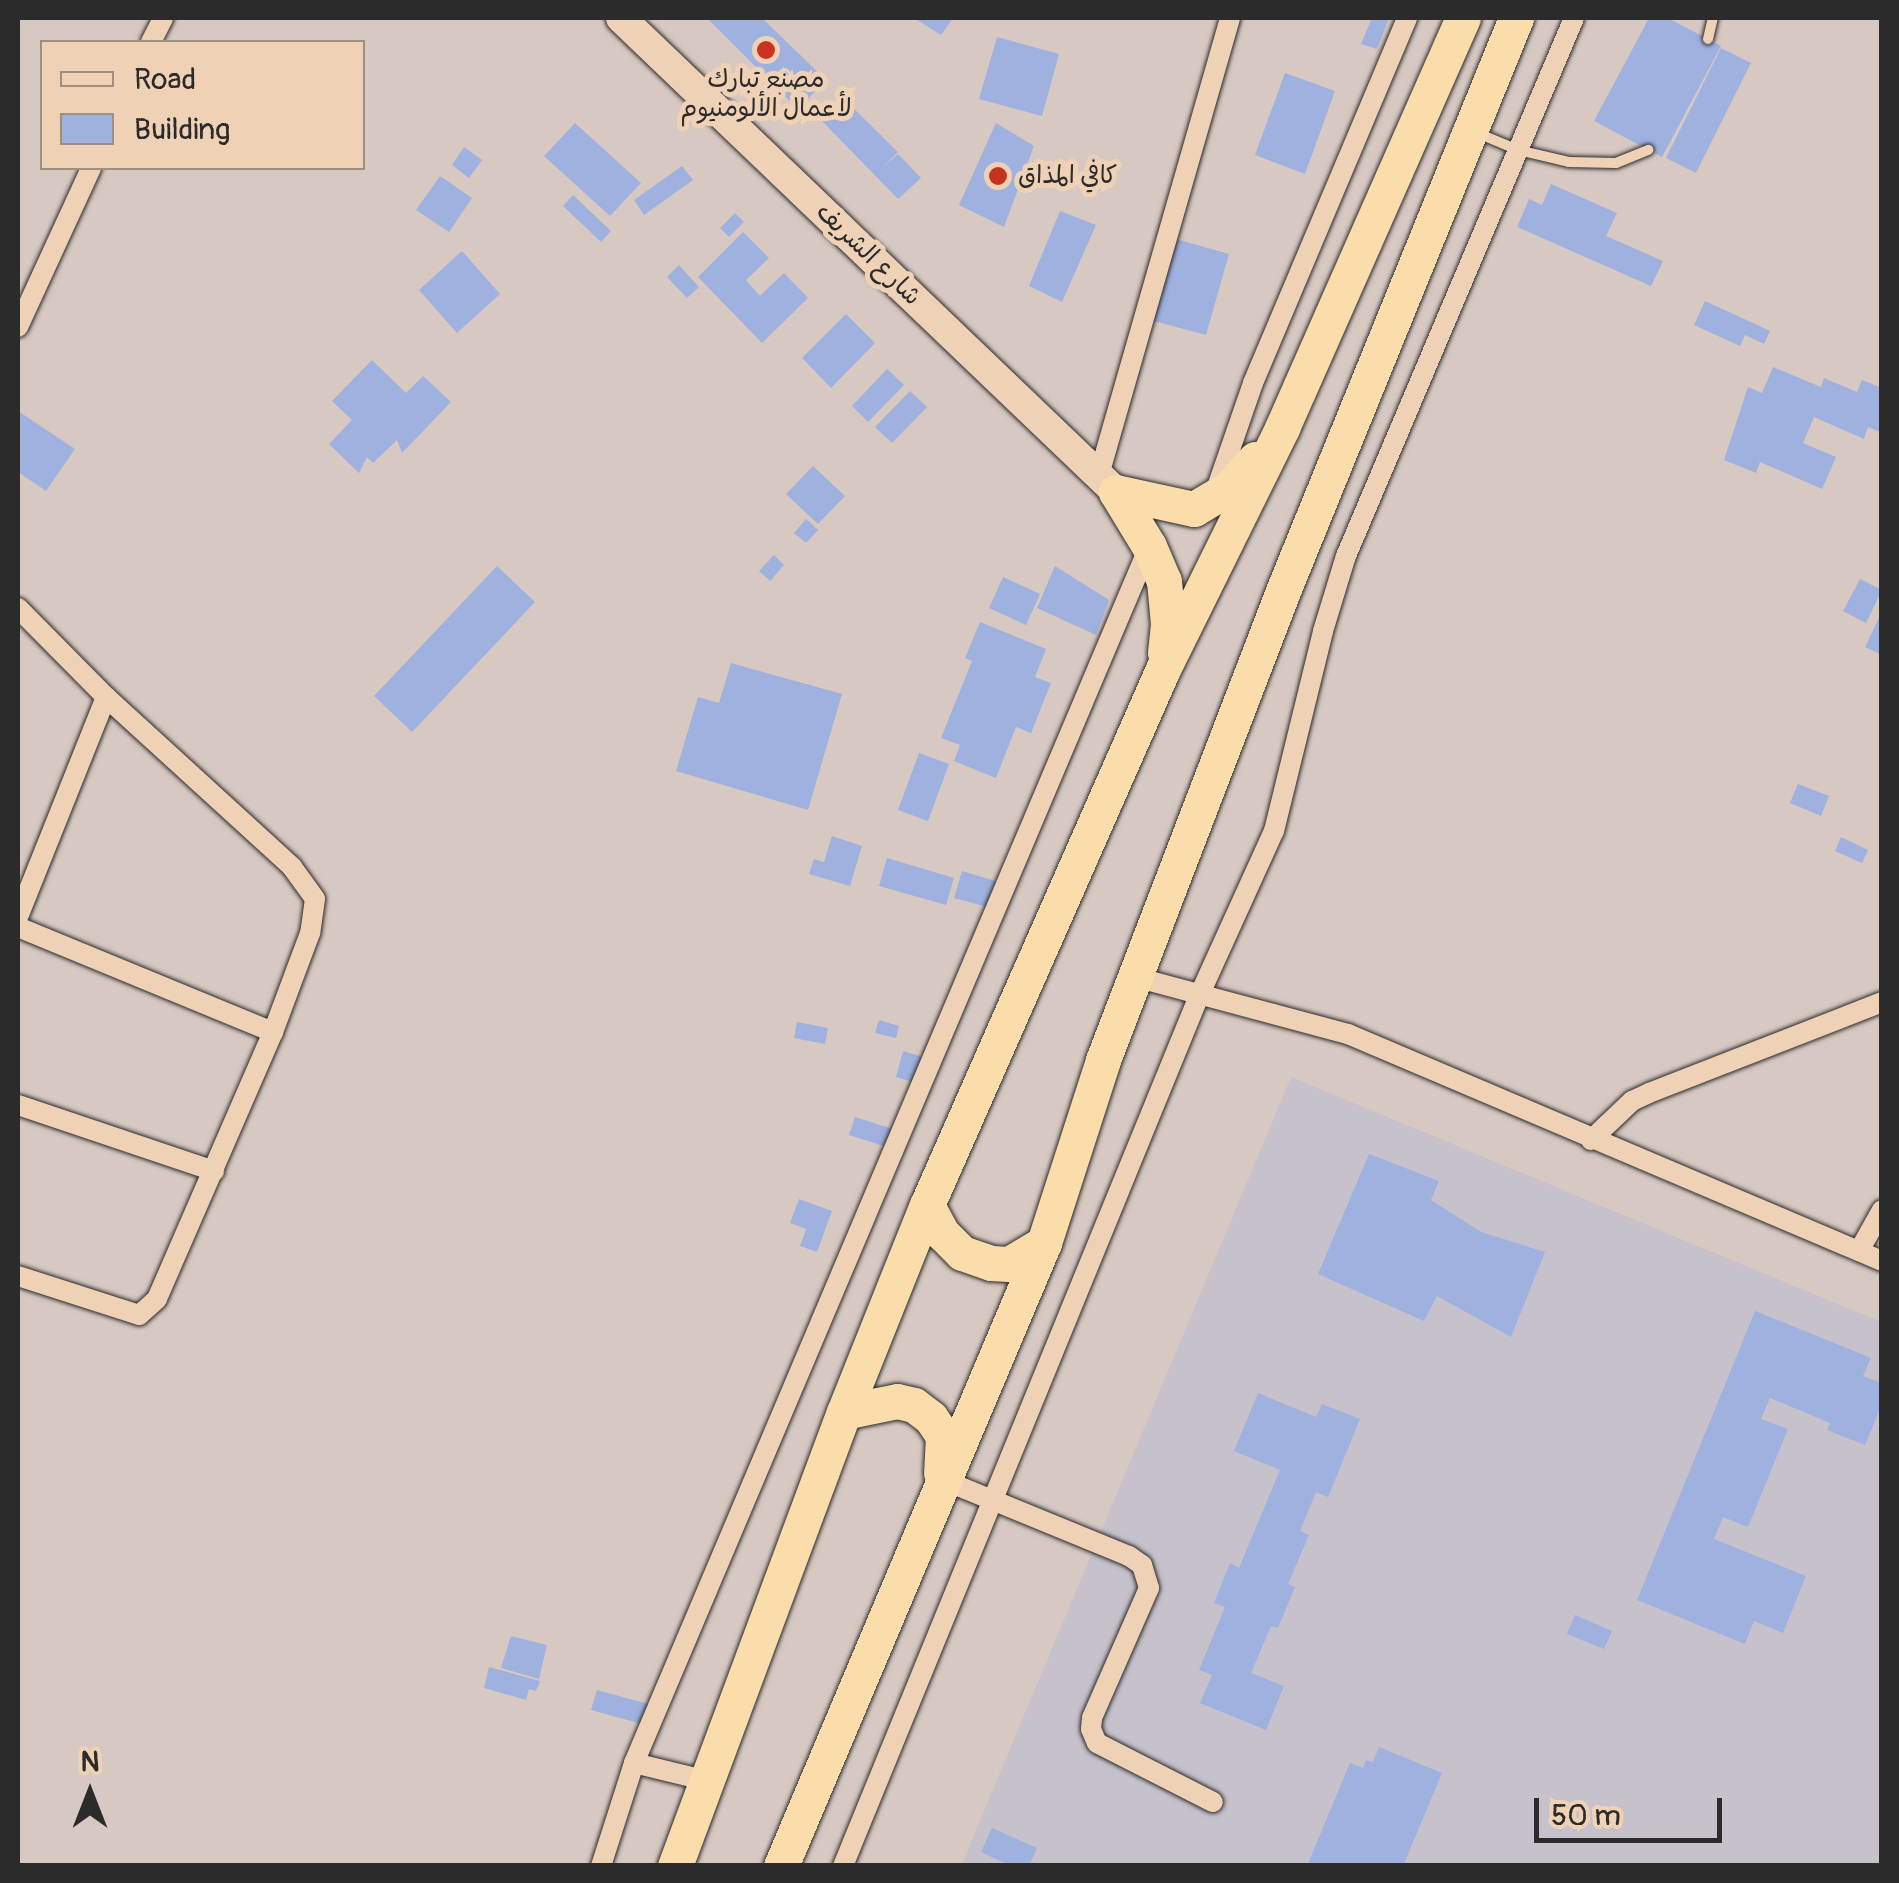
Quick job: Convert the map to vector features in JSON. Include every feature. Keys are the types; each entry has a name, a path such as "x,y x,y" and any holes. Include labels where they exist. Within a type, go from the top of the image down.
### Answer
{"highway":[{"path":"675,1866 844,1412 927,1205 1162,669 1282,428 1463,18"},
{"path":"781,1866 1044,1244 1135,977 1283,590 1516,18"},
{"path":"1108,483 1194,509 1212,501 1282,428"},
{"path":"1108,483 1150,546 1168,601 1162,669"},
{"path":"927,1205 942,1233 962,1253 991,1263 1010,1264 1044,1244"},
{"path":"844,1412 896,1401 914,1405 932,1418 943,1436 941,1480"}],"main road":[{"name":"شارع الشريف","path":"620,18 1108,483"}],"street":[{"path":"1108,483 1230,18"},
{"path":"1212,501 1253,383 1407,18"},
{"path":"843,1866 1199,996 1274,831 1323,631 1346,556 1574,18"},
{"path":"18,327 90,170"},
{"path":"600,1866 634,1764 1150,546"},
{"path":"18,608 106,697 292,867 315,898 310,933 272,1032 157,1299 139,1316 18,1276"},
{"path":"18,917 106,697"},
{"path":"18,927 272,1032"},
{"path":"1135,977 1348,1034 1882,1261"},
{"path":"1592,1140 1632,1102 1660,1088 1882,1002"},
{"path":"18,1106 214,1170"},
{"path":"1859,1251 1882,1210"},
{"path":"941,1480 1129,1556 1142,1565 1149,1588 1092,1718 1091,1729 1096,1743 1213,1802"},
{"path":"634,1764 708,1781"}],"lane":[{"path":"1708,38 1713,18"},
{"path":"1470,130 1518,150 1569,162 1616,163 1648,150"}],"shaded area":[{"path":"1291,1077 1881,1322 1881,1865 961,1866"}],"building":[{"name":"مصنع تبارك لأعمال الألومنيوم","path":"707,18 762,18 826,80 798,109"},
{"path":"914,18 953,18 941,35"},
{"path":"1372,18 1389,18 1377,49 1361,44"},
{"path":"1649,18 1668,18 1721,46 1662,157 1594,121"},
{"path":"997,37 1059,54 1042,116 979,99"},
{"path":"1721,48 1751,63 1696,173 1666,158"},
{"path":"1285,73 1335,91 1305,174 1255,155"},
{"path":"844,99 898,152 882,168 898,154 921,178 898,199 822,121"},
{"path":"575,123 641,183 610,216 544,156"},
{"name":"كافي المذاق","path":"996,123 1034,146 1004,227 959,205"},
{"path":"464,147 482,160 469,178 452,165"},
{"path":"682,166 693,180 644,215 634,200"},
{"path":"440,176 472,198 449,232 416,210"},
{"path":"1551,184 1617,213 1606,236 1663,261 1651,286 1517,227 1529,199 1542,205"},
{"path":"573,195 611,231 601,242 563,206"},
{"path":"1060,211 1096,225 1062,302 1029,286"},
{"path":"735,213 744,222 729,237 720,228"},
{"path":"743,232 769,258 746,280 760,296 784,273 808,298 762,343 698,277"},
{"path":"1176,239 1229,254 1206,335 1154,321"},
{"path":"462,251 500,294 457,333 419,290"},
{"path":"679,265 699,287 687,298 667,277"},
{"path":"1705,301 1770,331 1764,344 1745,335 1740,346 1694,325"},
{"path":"846,314 875,343 831,388 802,358"},
{"path":"372,360 406,393 423,376 451,402 402,453 397,440 373,463 367,457 359,473 329,444 352,420 332,401"},
{"path":"1773,367 1821,387 1824,378 1857,392 1862,380 1882,388 1882,433 1868,427 1864,439 1814,417 1803,443 1836,457 1822,489 1760,462 1756,473 1724,460 1748,387 1762,393"},
{"path":"887,369 904,385 868,422 852,406"},
{"path":"910,391 927,407 892,443 875,427"},
{"path":"18,411 75,449 46,491 18,472"},
{"path":"813,466 845,496 818,524 786,494"},
{"path":"806,519 818,530 806,543 794,533"},
{"path":"774,555 784,565 770,581 759,571"},
{"path":"497,566 535,602 412,732 374,696"},
{"path":"1055,566 1109,600 1096,635 1037,608"},
{"path":"1003,577 1040,594 1026,625 989,608"},
{"path":"1860,579 1882,590 1866,623 1843,611"},
{"path":"1879,618 1882,620 1882,655 1865,647"},
{"path":"980,622 1046,649 1035,677 1051,683 1031,733 1016,727 996,778 954,761 960,745 941,738 972,661 965,658"},
{"path":"731,663 842,694 808,810 676,771 698,697 719,703"},
{"path":"919,753 949,764 928,821 898,810"},
{"path":"1798,784 1829,796 1821,816 1790,803"},
{"path":"832,836 862,846 850,886 809,874 814,859 824,862"},
{"path":"1841,837 1868,850 1862,863 1835,851"},
{"path":"887,858 954,878 946,905 879,886"},
{"path":"962,871 1002,883 995,909 954,898"},
{"path":"879,1020 899,1026 896,1038 875,1033"},
{"path":"797,1022 828,1028 825,1044 794,1038"},
{"path":"903,1051 929,1059 922,1085 896,1077"},
{"path":"855,1117 899,1131 893,1149 849,1135"},
{"path":"1369,1154 1439,1181 1431,1200 1481,1232 1545,1252 1511,1337 1437,1296 1424,1321 1318,1274"},
{"path":"799,1199 832,1211 817,1252 800,1246 806,1229 790,1223"},
{"path":"1755,1311 1871,1358 1863,1376 1882,1383 1882,1404 1865,1445 1827,1430 1830,1423 1770,1398 1761,1419 1788,1429 1748,1527 1723,1517 1714,1539 1806,1576 1783,1633 1754,1621 1745,1644 1637,1600"},
{"path":"1258,1393 1316,1417 1322,1404 1360,1419 1328,1497 1316,1492 1300,1531 1309,1535 1288,1584 1295,1587 1278,1628 1271,1626 1251,1673 1284,1686 1266,1730 1200,1703 1212,1675 1199,1670 1225,1607 1214,1603 1230,1563 1239,1568 1280,1470 1234,1451"},
{"path":"1575,1615 1612,1631 1604,1649 1567,1634"},
{"path":"511,1636 547,1645 539,1679 501,1668"},
{"path":"489,1667 540,1681 536,1691 529,1689 526,1700 484,1688"},
{"path":"597,1690 648,1704 642,1724 591,1710"},
{"path":"1379,1747 1442,1773 1403,1866 1307,1866 1350,1763 1363,1768 1366,1760 1373,1762"},
{"path":"992,1828 1037,1848 1029,1866 1011,1866 981,1852"}],"place":[{"name":"مصنع تبارك لأعمال الألومنيوم","path":"766,50"},
{"name":"كافي المذاق","path":"998,176"}]}
